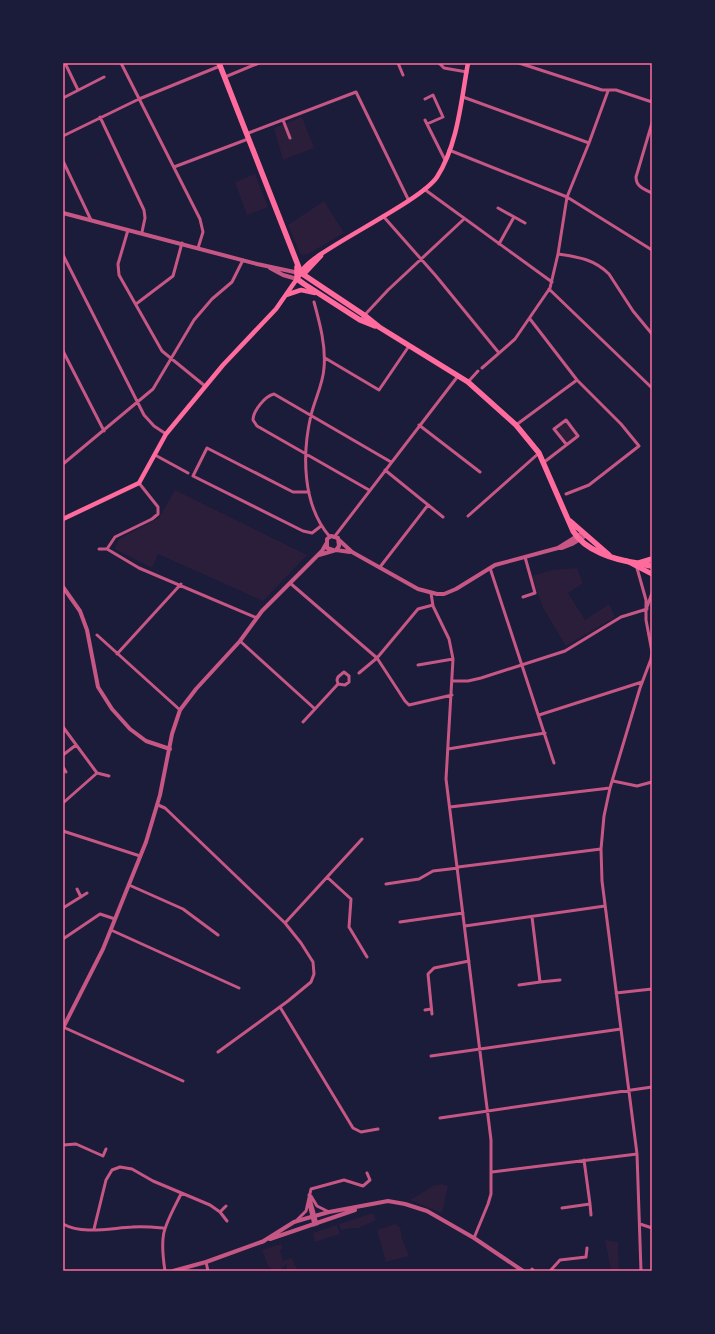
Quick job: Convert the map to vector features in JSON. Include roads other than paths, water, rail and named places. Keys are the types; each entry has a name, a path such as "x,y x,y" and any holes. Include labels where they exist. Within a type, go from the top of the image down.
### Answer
{"highway":[{"path":"220,64 297,263 299,273 297,279 360,320 379,327"},
{"path":"299,273 364,315 379,327 468,382 516,425 539,453 578,538 593,549 627,562 638,566 652,566"},
{"path":"570,521 609,555"},
{"path":"638,566 652,559"}],"main road":[{"path":"299,273 306,272 321,256 424,189 437,177 457,127 468,63"},
{"path":"63,519 139,483 166,434 223,364 276,309 297,279"},
{"path":"285,296 301,290 319,294"},
{"path":"638,566 652,574"}],"street":[{"path":"65,63 78,90"},
{"path":"121,63 202,226 203,232 198,248"},
{"path":"248,63 249,67"},
{"path":"224,77 259,63"},
{"path":"398,63 403,74"},
{"path":"439,63 444,68 467,72"},
{"path":"519,63 608,91 616,90 652,102"},
{"path":"63,136 139,98 220,64"},
{"path":"63,98 104,77"},
{"path":"482,368 515,339 549,289 558,254 567,197 608,91"},
{"path":"174,167 283,120 356,92 408,199"},
{"path":"425,99 433,95 443,117 427,124"},
{"path":"463,97 589,143"},
{"path":"100,117 144,210 145,218 142,232"},
{"path":"283,120 290,138"},
{"path":"425,120 445,160"},
{"path":"652,123 636,177 636,182 640,187 652,193"},
{"path":"449,150 567,197 652,250"},
{"path":"63,161 91,220"},
{"path":"424,189 552,282"},
{"path":"498,208 525,223"},
{"path":"63,213 142,232 268,267 299,273"},
{"path":"383,216 422,260 499,353"},
{"path":"499,244 514,217"},
{"path":"360,320 464,219"},
{"path":"128,229 117,268 159,346 205,386"},
{"path":"136,304 171,279 175,272 182,244"},
{"path":"558,254 583,257 610,274 633,311 652,334"},
{"path":"63,255 138,403 148,420 166,434"},
{"path":"63,464 153,389 194,320 212,299 232,282 243,260"},
{"path":"268,267 283,275 297,279"},
{"path":"549,289 652,388"},
{"path":"314,302 323,339 325,358 322,379 312,414 306,455 306,467 310,492 321,526 332,536 339,540 352,552 418,589 431,593 444,594 451,592 490,568 504,562 562,548 584,534"},
{"path":"530,319 577,380 621,424 639,446 589,485 566,494"},
{"path":"325,358 378,390 409,346"},
{"path":"63,351 104,430"},
{"path":"468,382 478,371"},
{"path":"183,1081 63,1028 93,971 140,856 158,804 180,710 196,689 240,641 257,618 326,544 326,539 332,536 458,376"},
{"path":"516,425 577,380"},
{"path":"369,490 306,455 255,424 253,420 254,414 271,394 312,414 391,462"},
{"path":"543,463 578,436 566,420 554,429 566,444"},
{"path":"419,425 480,472"},
{"path":"310,492 293,492 207,448 193,476 308,533 316,531 321,526"},
{"path":"468,516 539,453"},
{"path":"155,455 188,473"},
{"path":"385,470 443,517"},
{"path":"107,549 115,537 152,519 158,514 158,507 139,483"},
{"path":"380,567 428,505"},
{"path":"314,558 335,550 339,546 339,540"},
{"path":"326,544 327,548 352,552"},
{"path":"99,549 107,549 139,568 181,584 257,618"},
{"path":"523,597 536,593 525,557"},
{"path":"638,566 644,590 651,659 642,682 610,788 604,816 601,849 602,881 637,1154 641,1271"},
{"path":"490,568 554,763"},
{"path":"290,583 377,658 405,701 409,704 452,695"},
{"path":"117,654 181,584"},
{"path":"63,587 80,611 87,630 98,687 112,709 130,730 146,741 170,749"},
{"path":"431,593 433,605 446,629 453,659 453,681 446,779 488,1110 492,1172 491,1194 474,1238"},
{"path":"646,610 652,593"},
{"path":"359,673 377,658 418,610 433,605"},
{"path":"453,681 468,681 481,678 565,651 621,617 646,610 652,613"},
{"path":"97,635 180,710"},
{"path":"240,641 315,709"},
{"path":"418,664 453,659"},
{"path":"303,722 338,684 337,680 340,674 344,672 349,676 349,682 345,685 338,684"},
{"path":"539,715 642,682"},
{"path":"63,727 97,773 109,776"},
{"path":"448,749 545,733"},
{"path":"63,755 76,745"},
{"path":"63,768 66,772"},
{"path":"63,802 97,773"},
{"path":"613,781 637,786 652,782"},
{"path":"450,807 610,788"},
{"path":"158,804 165,808 285,923 309,954 315,966 311,982 280,1007 218,1052"},
{"path":"63,831 140,856"},
{"path":"285,923 362,839"},
{"path":"386,884 419,879 433,871 601,849"},
{"path":"327,877 351,899 349,927 367,957"},
{"path":"129,885 183,909 218,935"},
{"path":"77,889 81,897"},
{"path":"63,908 87,893"},
{"path":"465,926 605,906"},
{"path":"400,922 463,913"},
{"path":"63,939 100,914 115,919"},
{"path":"532,917 540,982"},
{"path":"111,930 239,988"},
{"path":"432,1014 428,977 431,971 469,961"},
{"path":"518,985 560,980"},
{"path":"616,993 652,989"},
{"path":"280,1007 353,1128 361,1132 378,1129"},
{"path":"425,1010 431,1009"},
{"path":"431,1056 621,1030"},
{"path":"440,1118 629,1090 652,1088"},
{"path":"63,1145 76,1144 103,1156 106,1149"},
{"path":"492,1172 637,1154"},
{"path":"584,1160 591,1215"},
{"path":"94,1229 106,1180 110,1172 115,1168 126,1167 181,1194 210,1206 220,1212 226,1221"},
{"path":"262,1242 305,1214 309,1193 314,1187 339,1181 349,1181 364,1186 370,1180 366,1173"},
{"path":"309,1193 315,1204 329,1212"},
{"path":"309,1193 313,1216"},
{"path":"165,1271 161,1246 163,1228 181,1194"},
{"path":"308,1200 315,1224"},
{"path":"294,1222 329,1212 388,1201 413,1206 427,1211 474,1238 523,1271"},
{"path":"562,1208 590,1204"},
{"path":"220,1212 226,1206"},
{"path":"173,1271 206,1262 361,1207"},
{"path":"63,1224 74,1228 94,1229 143,1226 163,1228"},
{"path":"640,1224 652,1228"},
{"path":"587,1248 586,1257 589,1262"},
{"path":"550,1271 560,1260 586,1257"},
{"path":"206,1262 208,1271"}]}
